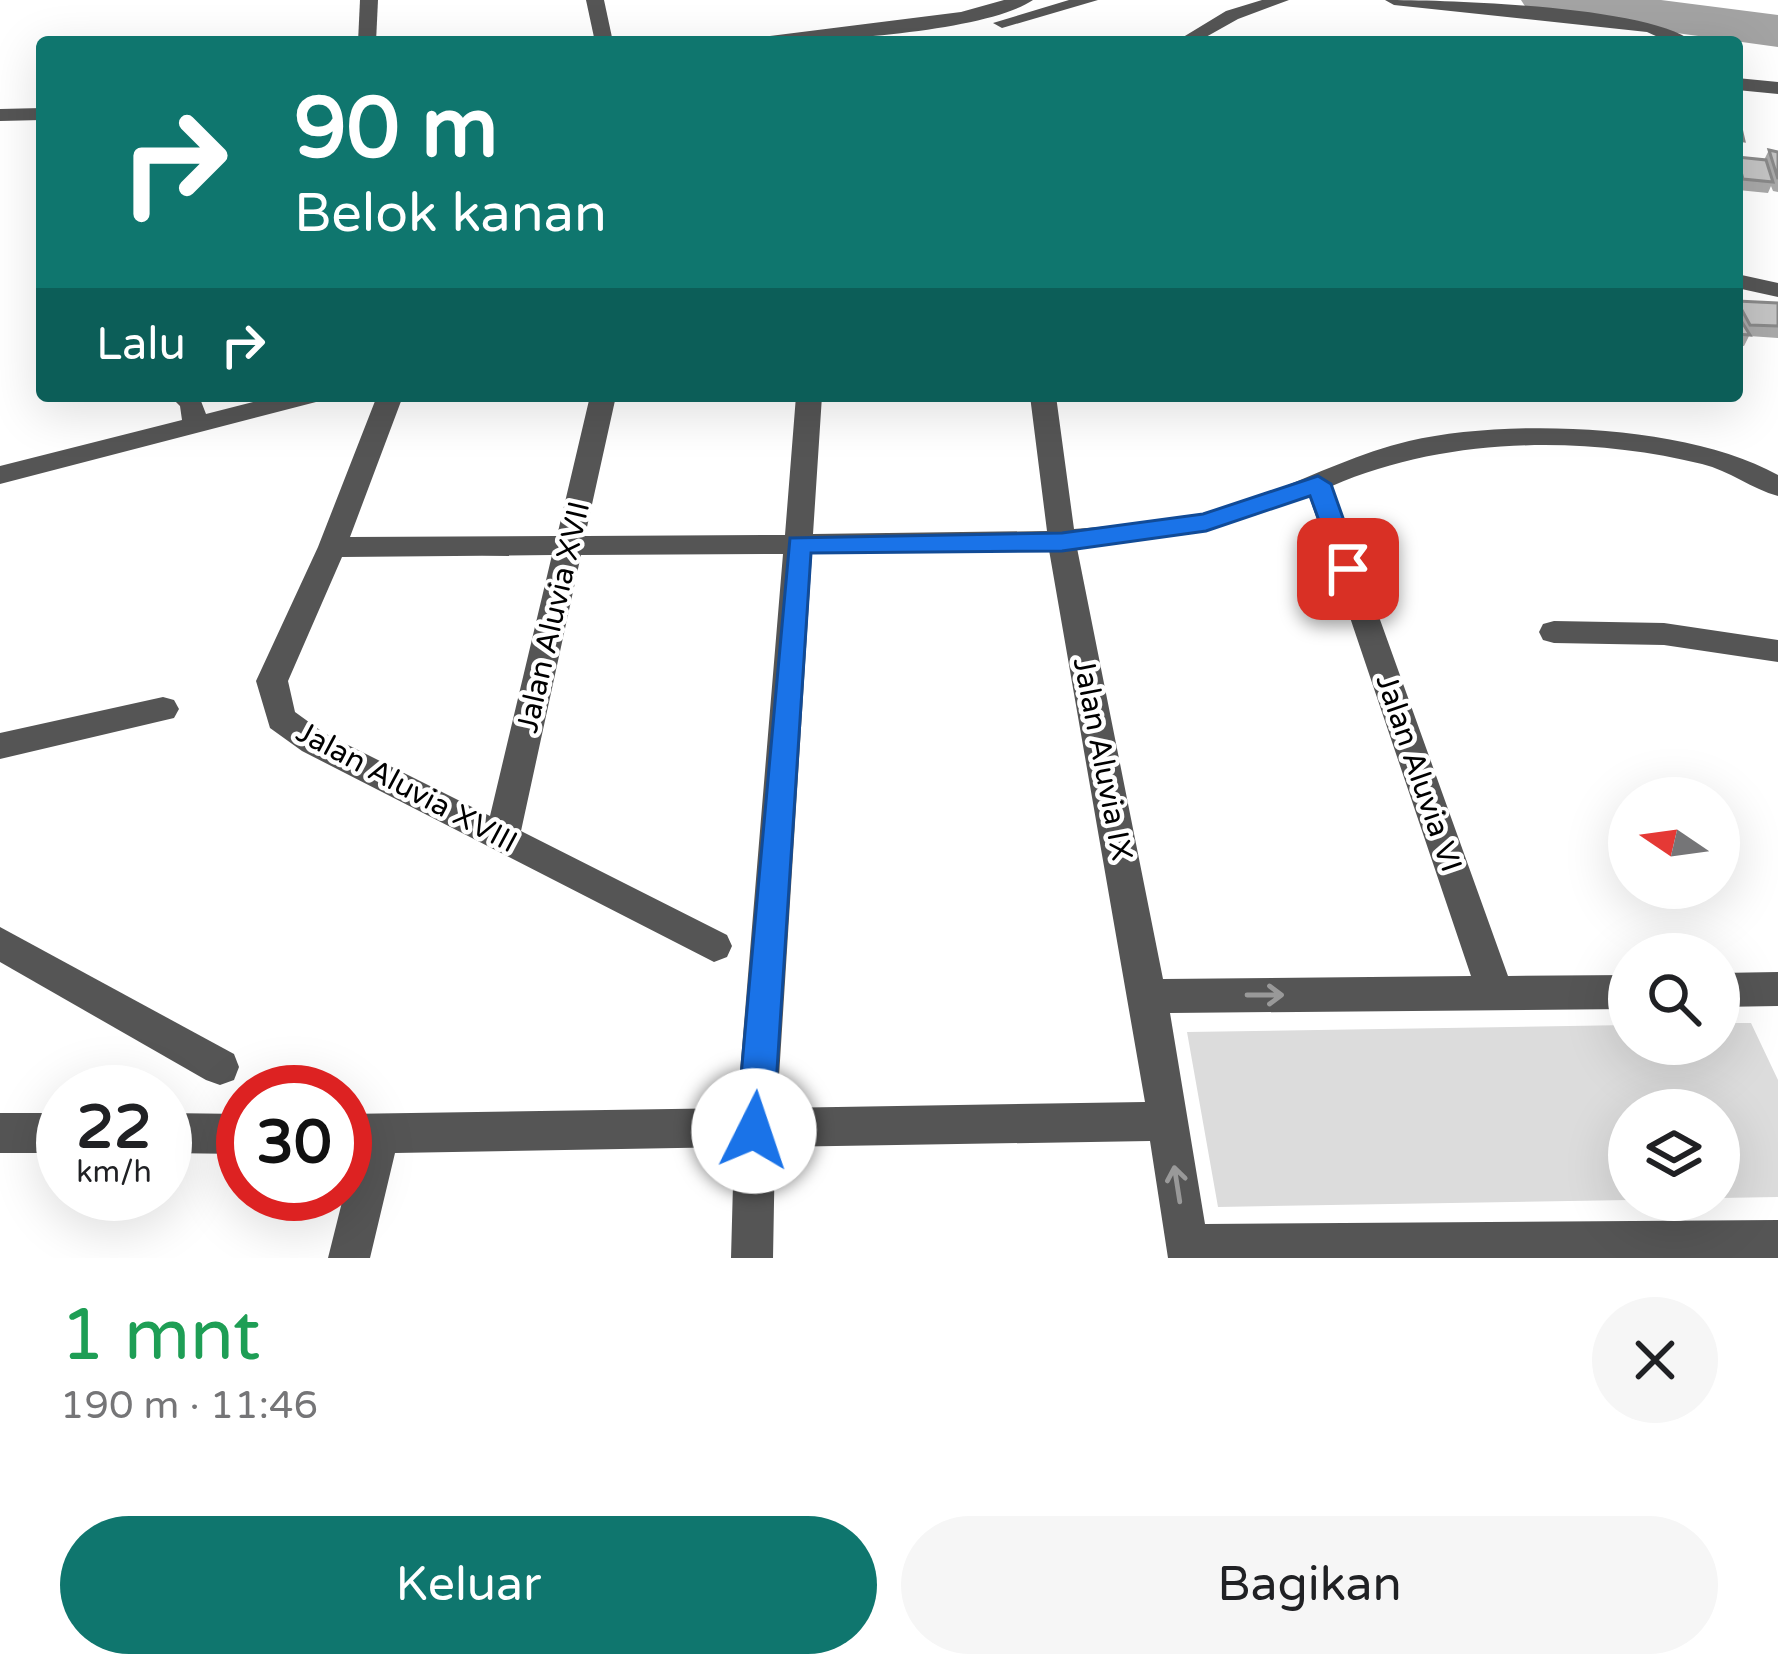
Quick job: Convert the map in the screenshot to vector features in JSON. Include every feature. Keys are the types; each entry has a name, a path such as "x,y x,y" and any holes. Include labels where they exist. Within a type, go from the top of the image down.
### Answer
{"street":[{"path":"367,36 368,0"},
{"path":"595,0 603,36"},
{"path":"810,36 962,17 1024,0"},
{"path":"923,36 994,26 1089,0"},
{"path":"1195,36 1232,15 1280,0"},
{"path":"1394,0 1651,27 1671,36"},
{"path":"1743,85 1778,88"},
{"path":"0,97 36,96"},
{"path":"0,115 36,114"},
{"path":"1743,282 1778,290"},
{"path":"191,402 195,424"},
{"path":"0,475 283,402"},
{"name":"Jalan Aluvia XVIII","path":"388,402 332,548 272,681 281,719 313,742 714,946"},
{"name":"Jalan Aluvia XVII","path":"502,838 602,402"},
{"path":"752,1258 754,1131 809,402"},
{"name":"Jalan Aluvia IX","path":"1044,402 1062,542 1148,996 1188,1252"},
{"path":"332,548 1062,542 1206,523 1413,448 1491,440 1587,441 1710,456 1765,476 1778,487"},
{"name":"Jalan Aluvia VI","path":"1318,484 1496,994"},
{"path":"1554,632 1664,634 1778,651"},
{"path":"0,746 163,709"},
{"path":"0,943 218,1065"},
{"path":"1740,990 1778,989"},
{"path":"1148,996 1608,992"},
{"path":"372,1134 1166,1121"},
{"path":"0,1133 36,1133"},
{"path":"349,1258 353,1221"},
{"path":"1188,1252 1599,1248 1778,1241"}],"shaded area":[{"path":"1740,1023 1751,1023 1778,1080 1778,1197 1740,1198 1740,1089 1608,1089 1608,1200 1218,1207 1187,1032 1608,1025 1608,1065 1740,1065"}],"building":[{"path":"1769,150 1778,152 1778,179"},
{"path":"1743,158 1766,160 1773,182 1743,179"},
{"path":"1743,301 1778,303 1778,326 1750,325"}],"waterway":[{"path":"1546,0 1778,31"}],"route":[{"path":"754,1131 799,544 1062,542 1206,523 1318,484 1348,569"}]}
